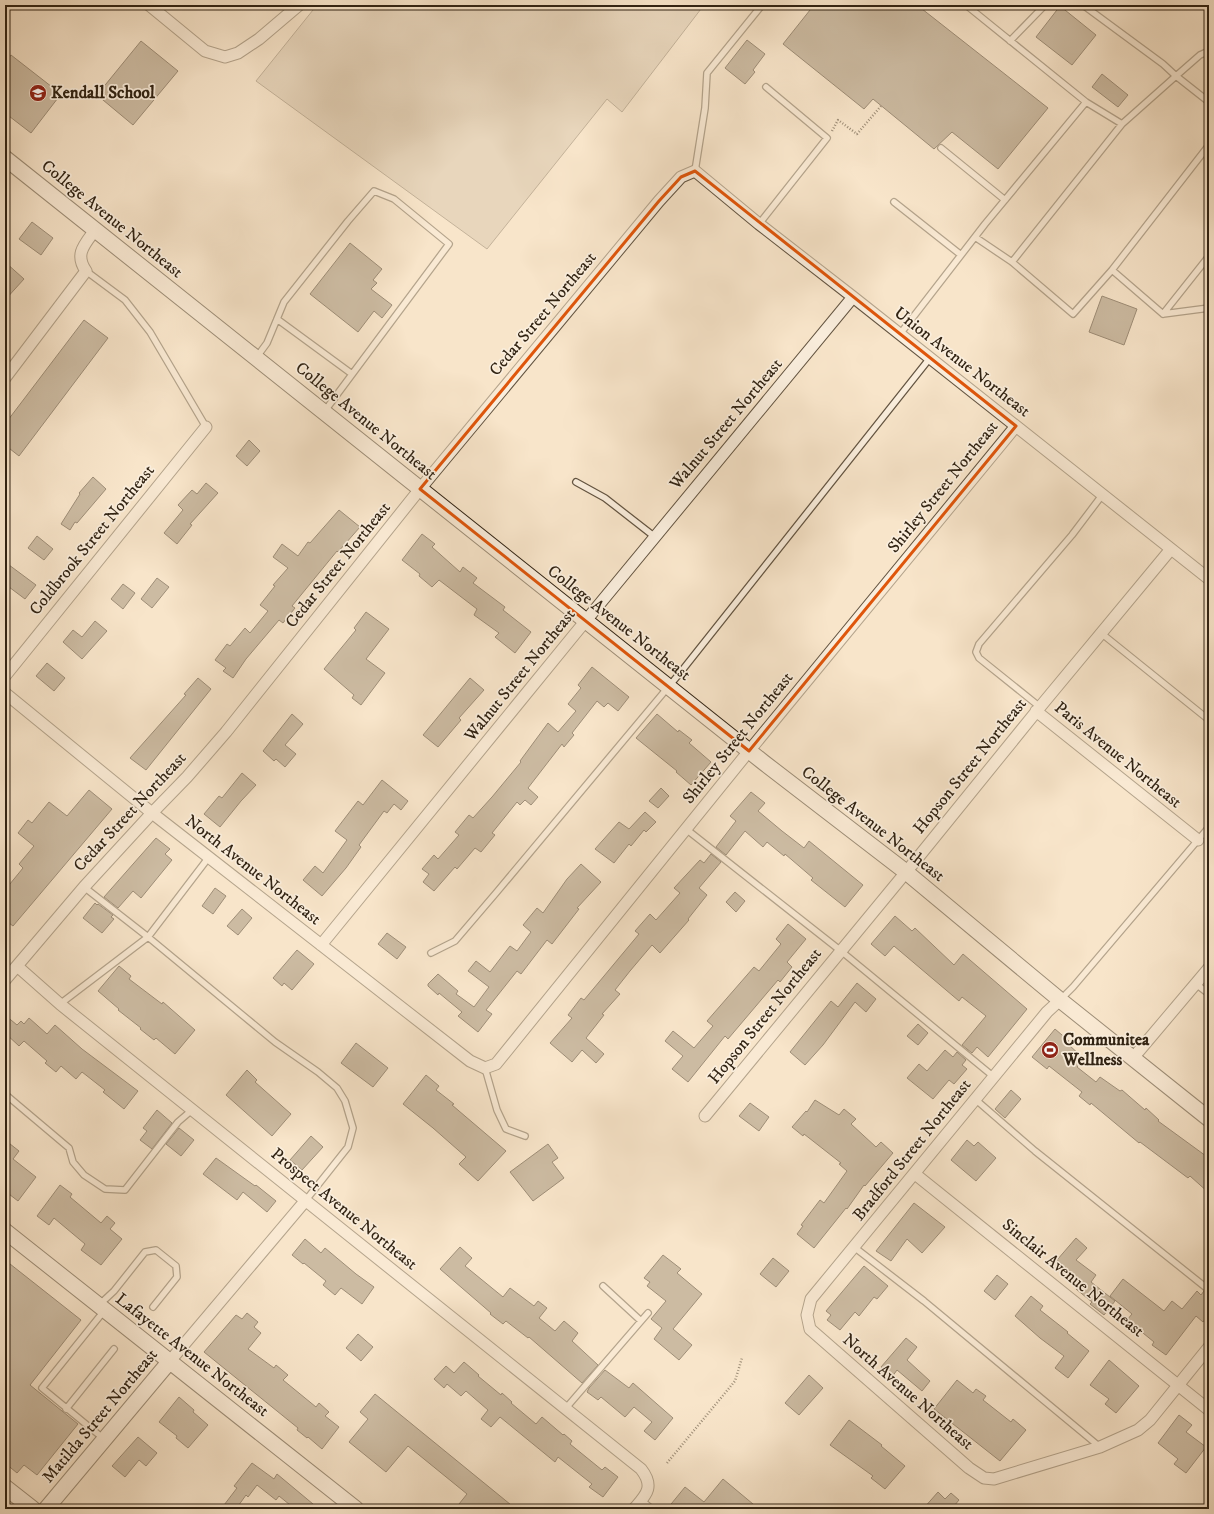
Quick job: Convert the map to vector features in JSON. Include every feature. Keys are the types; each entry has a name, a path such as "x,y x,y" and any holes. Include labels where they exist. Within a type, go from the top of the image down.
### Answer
{"main road":[{"name":"College Avenue Northeast","path":"5,158 668,686 906,872 1060,1000 1209,1119"},
{"name":"Lafayette Avenue Northeast","path":"5,1231 356,1509"},
{"name":"Matilda Street Northeast","path":"46,1509 170,1361"},
{"path":"5,1487 32,1509"}],"street":[{"path":"149,5 205,51 225,57 238,52 259,39 298,7"},
{"name":"Union Avenue Northeast","path":"695,171 759,224 1209,579"},
{"name":"Cedar Street Northeast","path":"5,980 84,887 187,777 226,732 420,489 659,201 681,178 695,171"},
{"path":"5,378 86,271 82,266 80,259 81,252 84,245 95,230"},
{"name":"Walnut Street Northeast","path":"321,945 853,297"},
{"name":"Shirley Street Northeast","path":"485,1068 496,1064 749,750 1016,426"},
{"name":"Coldbrook Street Northeast","path":"5,676 206,427"},
{"name":"Hopson Street Northeast","path":"705,1116 1171,549"},
{"name":"North Avenue Northeast","path":"5,693 152,813 470,1061 485,1068"},
{"name":"Paris Avenue Northeast","path":"1038,709 1198,840"},
{"name":"Prospect Avenue Northeast","path":"17,966 60,1004 641,1469 648,1480 646,1494 641,1500"},
{"path":"1133,1058 1209,968"},
{"name":"Bradford Street Northeast","path":"810,1329 807,1314 811,1299 1047,1012 1060,1000"},
{"name":"Sinclair Avenue Northeast","path":"915,1174 1209,1410"},
{"name":"Matilda Street Northeast","path":"170,1361 306,1200"},
{"name":"North Avenue Northeast","path":"810,1329 969,1468 984,1478 994,1479 1100,1447"},
{"path":"1100,1447 1126,1437 1138,1430 1150,1420 1209,1347"},
{"path":"634,1509 641,1500"}],"lane":[{"path":"5,10 7,5"},
{"path":"695,171 705,108 707,73 762,5"},
{"path":"966,5 1086,102 1122,124"},
{"path":"1010,41 1046,5"},
{"path":"1083,5 1163,64 1209,102"},
{"path":"1012,262 1122,124 1200,55 1209,51"},
{"path":"759,224 827,138 766,87"},
{"path":"900,334 975,237 1086,102"},
{"path":"975,237 1012,262 1073,314 1112,270 1209,145"},
{"path":"941,148 1005,200"},
{"path":"256,358 267,343 284,302 348,221 374,191 394,199 449,244 323,412"},
{"path":"894,202 961,255"},
{"path":"1163,314 1209,256"},
{"path":"1112,270 1163,314 1209,308"},
{"path":"86,271 125,300 150,332 206,427"},
{"path":"277,319 352,374"},
{"path":"431,953 455,941 668,686 930,358"},
{"path":"576,482 605,498 655,537"},
{"path":"1038,709 979,658 976,652 979,644 992,627 1072,534 1103,494"},
{"path":"1101,633 1209,720"},
{"path":"1060,1000 1073,987 1209,827"},
{"path":"686,829 841,951 994,1077"},
{"path":"60,1004 148,937 209,857"},
{"path":"84,887 148,937 275,1042 318,1072 337,1088 345,1101 354,1128 348,1147 306,1200"},
{"path":"1196,984 1209,994"},
{"path":"485,1068 497,1110 506,1129 525,1136"},
{"path":"5,1094 69,1148 73,1162 84,1175 105,1189 125,1190 178,1122 192,1110"},
{"path":"975,1099 1035,1151 1209,1290"},
{"path":"854,1247 924,1302 1100,1447"},
{"path":"104,1440 42,1388 145,1252 156,1250 176,1266 177,1277 153,1307"},
{"path":"603,1286 641,1321"},
{"path":"566,1408 648,1313"},
{"path":"66,1408 114,1349"},
{"path":"641,1500 652,1509"}],"path":[{"path":"827,138 838,120 857,134 881,106"},
{"path":"667,1463 735,1381 742,1358"}],"highlighted area":[{"path":"695,171 1016,426 749,751 420,489 659,201 681,177"}],"shaded area":[{"path":"317,5 704,5 622,112 607,99 487,249 256,81"}],"building":[{"path":"814,5 917,5 1048,108 998,169 952,132 934,149 873,99 864,109 783,44"},
{"path":"1060,6 1096,35 1072,65 1036,37"},
{"path":"747,40 765,54 753,70 755,72 745,84 725,68"},
{"path":"141,41 178,71 133,125 97,95"},
{"path":"11,55 61,94 31,133 5,113 5,63"},
{"path":"1102,74 1128,95 1118,107 1092,87"},
{"path":"32,222 53,238 41,255 19,239"},
{"path":"350,243 382,269 373,280 377,283 371,289 392,305 382,318 374,311 358,332 310,294"},
{"path":"5,262 24,279 5,300"},
{"path":"1102,296 1137,309 1124,345 1089,332"},
{"path":"84,320 108,338 19,456 5,445 5,424"},
{"path":"249,440 260,451 247,466 236,456"},
{"path":"93,477 106,489 77,523 75,522 70,530 61,524 80,494 79,493"},
{"path":"206,483 218,493 190,524 192,525 177,544 164,533 183,510 178,505 192,490 197,494"},
{"path":"339,510 360,527 338,552 337,551 292,606 295,608 283,623 279,620 246,659 233,678 223,671 226,668 215,660 227,644 230,646 245,628 250,633 268,611 260,605 275,586 273,585 288,568 273,557 282,544 298,556 308,542 310,543"},
{"path":"422,534 435,544 432,547 460,572 463,567 477,578 473,583 505,607 503,610 531,632 515,653 495,637 499,633 474,615 477,609 439,580 432,587 419,576 420,574 402,560"},
{"path":"37,536 53,549 44,560 28,548"},
{"path":"5,562 36,585 25,599 5,584"},
{"path":"157,578 169,587 152,608 141,599"},
{"path":"123,584 135,593 123,609 111,599"},
{"path":"366,612 389,629 366,659 385,673 361,705 352,698 354,695 324,669 356,630 354,628"},
{"path":"95,621 107,631 82,659 63,642 73,630 82,637"},
{"path":"47,663 65,678 54,691 36,676"},
{"path":"592,667 629,697 618,711 608,703 604,707 597,701 572,733 574,735 564,747 562,744 528,788 538,797 531,805 525,800 520,805 517,802 492,833 495,835 481,852 475,848 457,869 455,867 434,891 423,882 429,874 422,869 434,855 438,859 459,835 455,832 469,815 473,818 492,797 521,762 520,761 548,723 558,732 576,711 568,704 581,688 578,685"},
{"path":"198,678 211,689 146,770 130,758 186,695 184,694"},
{"path":"470,678 484,690 459,718 461,720 438,747 423,735"},
{"path":"292,714 303,724 285,745 296,754 285,767 276,759 274,761 263,751"},
{"path":"657,714 678,732 679,730 692,740 689,743 711,762 691,785 676,772 677,771 636,738"},
{"path":"242,773 256,785 220,827 204,814 219,796 222,798"},
{"path":"382,780 408,801 401,810 394,804 387,813 384,811 359,845 361,847 346,868 322,896 303,880 315,866 323,873 347,840 335,831 358,801 363,805"},
{"path":"661,788 669,796 658,808 649,801"},
{"path":"89,790 112,809 13,926 5,920 5,890 23,868 19,864 34,846 18,833 28,820 32,823 49,802 67,816"},
{"path":"751,792 765,803 758,811 782,831 804,848 809,841 863,885 845,907 811,880 813,878 785,854 784,856 767,842 763,847 745,831 726,855 716,847 736,821 730,816"},
{"path":"645,812 656,822 646,832 644,830 631,846 629,844 614,863 595,849 619,822 629,829"},
{"path":"156,838 170,849 165,854 172,860 141,898 133,891 118,908 104,897"},
{"path":"711,854 721,862 699,888 707,895 688,919 689,920 660,953 652,945 630,971 615,990 620,994 602,1014 604,1015 586,1038 604,1054 596,1063 582,1050 572,1062 550,1043 572,1018 568,1015 581,998 584,1000 639,934 635,931 650,914 656,920 680,893 674,888 700,860 704,863"},
{"path":"581,864 601,882 577,908 579,909 552,944 547,940 521,974 517,971 486,1010 492,1014 478,1032 458,1016 462,1012 439,993 438,995 428,986 428,984 438,974 458,991 456,994 474,1007 489,987 468,971 476,961 490,972 510,946 517,951 531,932 523,925 537,908 543,913 567,879"},
{"path":"215,888 226,896 213,914 202,906"},
{"path":"735,892 745,901 736,912 726,902"},
{"path":"95,903 113,915 111,917 114,919 102,933 83,918"},
{"path":"242,909 252,918 238,935 227,926"},
{"path":"895,916 912,931 915,928 954,965 963,954 1027,1009 988,1057 977,1047 972,1053 962,1045 986,1016 962,997 959,1001 894,946 885,956 871,944"},
{"path":"788,924 806,939 787,962 792,967 780,982 778,980 728,1039 725,1036 688,1082 672,1069 683,1056 665,1041 673,1031 694,1048 713,1026 707,1021 754,967 759,971 781,944 776,939"},
{"path":"387,933 406,947 397,959 378,944"},
{"path":"297,950 314,964 292,990 284,983 282,986 273,978"},
{"path":"119,966 131,976 129,979 162,1004 163,1002 195,1030 175,1054 156,1038 154,1040 140,1029 141,1028 118,1010 119,1009 98,991"},
{"path":"857,983 876,999 866,1012 855,1002 823,1045 805,1065 790,1052 831,1001 838,1007"},
{"path":"5,1015 17,1025 21,1021 24,1024 29,1018 47,1034 55,1025 82,1049 138,1091 124,1109 103,1092 105,1090 82,1072 76,1079 61,1066 56,1072 45,1063 47,1061 24,1041 19,1046 5,1033"},
{"path":"918,1024 928,1033 918,1045 907,1036"},
{"path":"1055,1029 1069,1041 1067,1043 1084,1059 1077,1067 1096,1082 1100,1077 1120,1091 1122,1090 1145,1110 1146,1108 1159,1120 1158,1121 1206,1156 1204,1158 1209,1162 1209,1193 1190,1176 1188,1178 1140,1142 1139,1143 1091,1103 1090,1105 1079,1096 1082,1092 1049,1066 1047,1069 1032,1057"},
{"path":"356,1043 388,1068 373,1087 341,1063"},
{"path":"945,1050 953,1057 957,1052 966,1060 962,1065 967,1069 954,1084 949,1080 933,1099 907,1078 919,1064 927,1071"},
{"path":"247,1070 257,1080 255,1082 291,1114 272,1136 226,1095"},
{"path":"426,1075 439,1086 436,1090 454,1104 452,1105 506,1151 478,1181 459,1164 466,1157 403,1104"},
{"path":"1011,1090 1021,1099 1005,1118 995,1109"},
{"path":"815,1100 839,1115 844,1109 856,1119 851,1124 876,1147 881,1142 893,1153 865,1186 864,1185 847,1209 846,1208 814,1248 797,1234 803,1226 801,1225 820,1200 824,1203 847,1171 839,1164 841,1163 804,1134 803,1136 792,1127 806,1111 807,1112"},
{"path":"750,1103 769,1117 759,1131 739,1116"},
{"path":"157,1110 172,1123 152,1149 140,1140 147,1131 143,1128"},
{"path":"179,1128 194,1140 181,1156 166,1144"},
{"path":"311,1136 323,1147 302,1170 290,1160"},
{"path":"5,1140 19,1151 13,1159 36,1177 18,1201 5,1191"},
{"path":"967,1140 974,1146 978,1142 996,1158 976,1181 951,1160"},
{"path":"548,1144 558,1158 552,1162 564,1178 533,1201 510,1172"},
{"path":"216,1158 255,1186 256,1185 276,1201 267,1212 243,1192 237,1200 203,1174"},
{"path":"60,1185 72,1194 70,1197 101,1223 107,1216 115,1223 110,1229 122,1239 101,1265 81,1250 85,1244 54,1218 49,1225 37,1216"},
{"path":"914,1203 945,1227 922,1253 907,1239 891,1261 876,1251"},
{"path":"1076,1238 1087,1248 1076,1260 1096,1275 1091,1282 1115,1301 1104,1315 1090,1304 1092,1302 1076,1289 1082,1282 1057,1260"},
{"path":"305,1239 321,1253 325,1248 374,1287 362,1304 341,1288 335,1295 323,1285 326,1281 292,1255"},
{"path":"460,1247 472,1258 465,1266 503,1297 510,1288 534,1306 538,1301 547,1308 539,1318 555,1331 564,1321 578,1333 572,1341 598,1365 582,1383 529,1337 528,1338 506,1321 503,1324 490,1314 491,1313 440,1269"},
{"path":"663,1255 681,1269 677,1273 702,1294 673,1329 692,1345 679,1360 654,1339 662,1328 651,1319 666,1301 647,1286 650,1282 644,1278"},
{"path":"773,1258 789,1271 776,1287 760,1274"},
{"path":"5,1260 81,1320 30,1385 78,1424 37,1475 24,1465 17,1473 5,1463"},
{"path":"864,1266 888,1286 877,1299 874,1297 859,1316 855,1312 840,1330 827,1320 831,1315 826,1311"},
{"path":"997,1275 1008,1284 995,1300 984,1291"},
{"path":"1123,1279 1164,1311 1172,1301 1182,1309 1197,1291 1201,1295 1204,1291 1209,1294 1209,1314 1203,1322 1196,1316 1166,1355 1152,1345 1154,1342 1127,1320 1132,1314 1110,1296"},
{"path":"1031,1296 1043,1306 1040,1310 1089,1351 1068,1378 1055,1368 1064,1356 1040,1338 1015,1316"},
{"path":"247,1313 258,1322 254,1327 261,1333 248,1349 274,1368 276,1365 288,1375 283,1380 316,1407 319,1403 329,1412 325,1416 339,1427 322,1449 204,1352 236,1315 242,1319"},
{"path":"358,1334 373,1347 361,1361 346,1348"},
{"path":"906,1338 917,1347 907,1360 930,1381 922,1391 897,1370 892,1377 881,1367"},
{"path":"1109,1360 1139,1386 1116,1413 1105,1404 1109,1399 1090,1385"},
{"path":"464,1362 479,1375 478,1376 501,1395 502,1393 512,1402 511,1403 536,1424 542,1417 572,1441 570,1444 602,1470 605,1467 618,1477 603,1497 589,1487 592,1484 558,1457 555,1462 500,1417 491,1427 481,1419 488,1410 466,1391 461,1396 447,1384 444,1388 434,1379 446,1366 454,1373"},
{"path":"605,1370 629,1388 633,1383 673,1418 655,1440 644,1431 652,1422 634,1407 625,1417 601,1397 598,1400 587,1392"},
{"path":"809,1375 823,1388 799,1415 785,1403"},
{"path":"957,1380 973,1393 976,1389 986,1396 983,1400 1011,1422 1013,1419 1026,1430 1000,1461 934,1409"},
{"path":"375,1394 516,1509 455,1509 467,1494 408,1446 386,1472 349,1442 368,1419 360,1412"},
{"path":"179,1397 208,1425 188,1448 176,1438 177,1436 159,1422"},
{"path":"1179,1415 1192,1425 1186,1432 1206,1447 1186,1473 1174,1464 1178,1459 1158,1443"},
{"path":"849,1420 882,1445 881,1446 905,1466 885,1489 871,1478 873,1476 830,1445"},
{"path":"138,1437 157,1453 146,1466 139,1460 125,1477 112,1466"},
{"path":"252,1463 274,1479 277,1474 319,1509 295,1509 279,1496 276,1500 257,1485 248,1497 246,1495 236,1509 221,1509 237,1488 234,1486"},
{"path":"723,1479 759,1509 667,1509 685,1487 704,1502"},
{"path":"938,1492 945,1499 951,1493 959,1500 954,1506 957,1509 923,1509"}],"place":[{"name":"Kendall School","path":"38,93"},
{"name":"Communitea Wellness","path":"1050,1050"}]}
